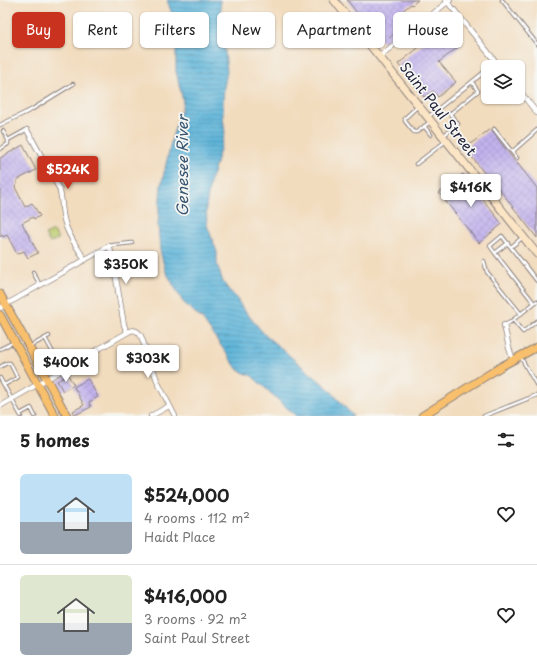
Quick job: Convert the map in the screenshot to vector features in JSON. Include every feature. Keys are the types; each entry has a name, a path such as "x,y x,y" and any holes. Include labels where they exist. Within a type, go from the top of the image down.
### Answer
{"main road":[{"name":"Saint Paul Street","path":"334,0 537,254"},
{"path":"0,294 2,306 29,347 67,416"},
{"path":"0,316 55,416"},
{"path":"422,416 537,346"}],"street":[{"path":"380,56 448,1 494,60"},
{"path":"525,98 537,113"},
{"path":"27,130 59,188 62,197 63,214 66,227 84,260"},
{"path":"2,306 109,246 112,254 124,325 127,332"},
{"path":"504,325 508,348 517,358"},
{"path":"0,406 127,332 135,330 139,332 141,336 158,383 175,416"},
{"path":"151,416 170,406"}],"lane":[{"path":"502,0 537,44"},
{"path":"419,106 405,118 404,121 414,132 417,132 429,119 481,75"},
{"path":"416,164 458,124 450,114 478,90 472,82"},
{"path":"0,125 31,110 73,84"},
{"path":"424,126 431,135"},
{"path":"494,129 517,158"},
{"path":"0,149 8,144 8,140 27,130"},
{"path":"512,152 537,130"},
{"path":"3,131 8,140"},
{"path":"534,303 490,246 502,236 537,281"},
{"path":"511,247 524,237"},
{"path":"109,246 114,244 132,243"},
{"path":"495,253 508,243"},
{"path":"484,261 488,272 521,314"},
{"path":"33,272 40,285"},
{"path":"504,325 513,320 537,301"},
{"path":"513,320 523,332 537,321"},
{"path":"29,347 49,336"},
{"path":"45,338 62,369"},
{"path":"0,349 14,342"},
{"path":"517,358 537,386"},
{"path":"0,367 10,363 18,377 4,385"},
{"path":"0,378 21,415 30,408 35,416"},
{"path":"484,416 537,395"}],"green space":[{"path":"54,231 58,239 50,243 45,235"}],"water":[{"name":"Genesee River","path":"167,0 220,0 221,12 217,12 217,48 225,48 227,72 223,102 225,133 210,183 206,207 207,225 217,252 217,264 223,282 265,335 329,389 353,416 296,416 252,376 238,370 203,320 183,302 165,270 160,250 158,224 161,186 172,138 183,101 176,71 176,48 209,48 209,12 171,12"}],"building":[{"path":"347,0 418,0 401,12 393,12 393,35 385,41 385,12 356,12"},
{"path":"418,48 457,48 439,62 456,82 438,97 433,91 424,97 398,64"},
{"path":"490,129 537,188 537,238 489,176 488,178 465,148"},
{"path":"23,145 36,170 17,180 15,187 25,207 32,203 40,216 34,219 33,217 22,223 38,253 28,258 24,251 17,254 7,235 3,237 2,235 0,237 0,158"},
{"path":"463,174 502,224 479,243 439,193"},
{"path":"68,375 74,385 63,391 57,381"},
{"path":"88,379 98,397 89,402 91,407 75,415 73,411 84,405 74,387"}]}
